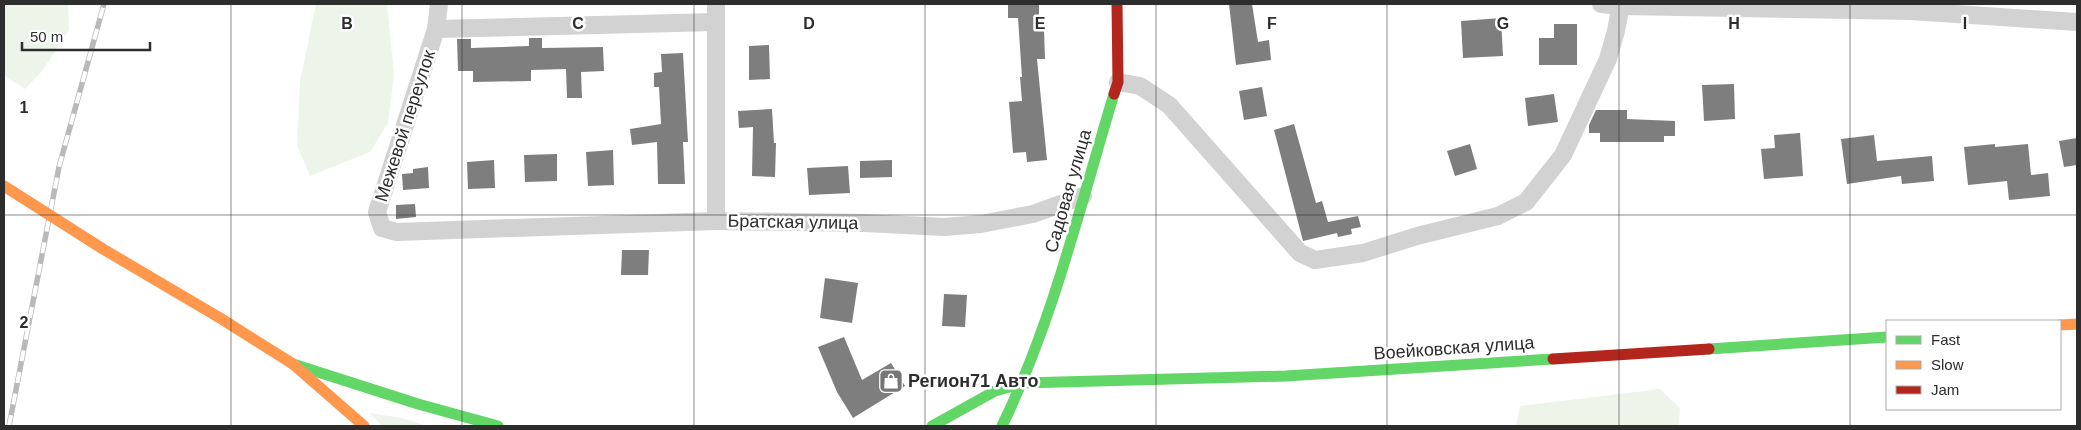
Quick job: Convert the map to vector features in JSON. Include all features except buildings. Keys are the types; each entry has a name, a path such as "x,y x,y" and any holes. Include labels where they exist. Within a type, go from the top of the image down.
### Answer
{"main road":[{"name":"Садовая улица","path":"1002,426 1022,382 1064,265 1118,82 1117,4"},
{"path":"4,186 102,249 220,318 293,364 364,426"},
{"path":"2061,326 2077,324"},
{"name":"Воейковская улица","path":"1022,382 1286,376 1886,338"},
{"path":"293,364 418,404 498,426"},
{"path":"932,426 996,391 1022,382"}],"street":[{"path":"436,30 439,4"},
{"name":"Братская улица","path":"716,4 716,221 866,223 944,227 981,224 1034,214 1083,196"},
{"path":"1601,4 1911,7 2077,22"},
{"path":"1118,82 1140,86 1169,105 1300,253 1315,260 1363,253 1417,236 1498,216 1526,202 1563,155 1608,59 1621,5"},
{"name":"Межевой переулок","path":"716,22 436,30 377,212 382,228 397,232 716,221"}],"shaded area":[{"path":"4,4 68,4 69,30 42,71 25,89 4,75"},
{"path":"316,4 387,4 394,75 388,123 370,152 310,176 297,145 300,81"},
{"path":"1660,389 1680,408 1679,426 1516,426 1520,406"},
{"path":"370,413 402,418 427,426 382,426"}],"railway":[{"path":"9,426 59,167 104,4"}],"traffic: fast":[{"path":"1002,426 1020,386 1051,304 1114,94"},
{"path":"1709,349 1886,337"},
{"path":"932,426 995,391 1023,383 1286,376 1553,359"},
{"path":"293,364 418,404 498,426"}],"traffic: slow":[{"path":"4,186 103,249 220,318"},
{"path":"220,318 293,364 364,426"},
{"path":"2061,325 2077,324"}],"traffic: jam":[{"path":"1114,94 1118,82 1117,4"},
{"path":"1553,359 1709,349"}],"place":[{"name":"Регион71 Авто","path":"891,381"}]}
